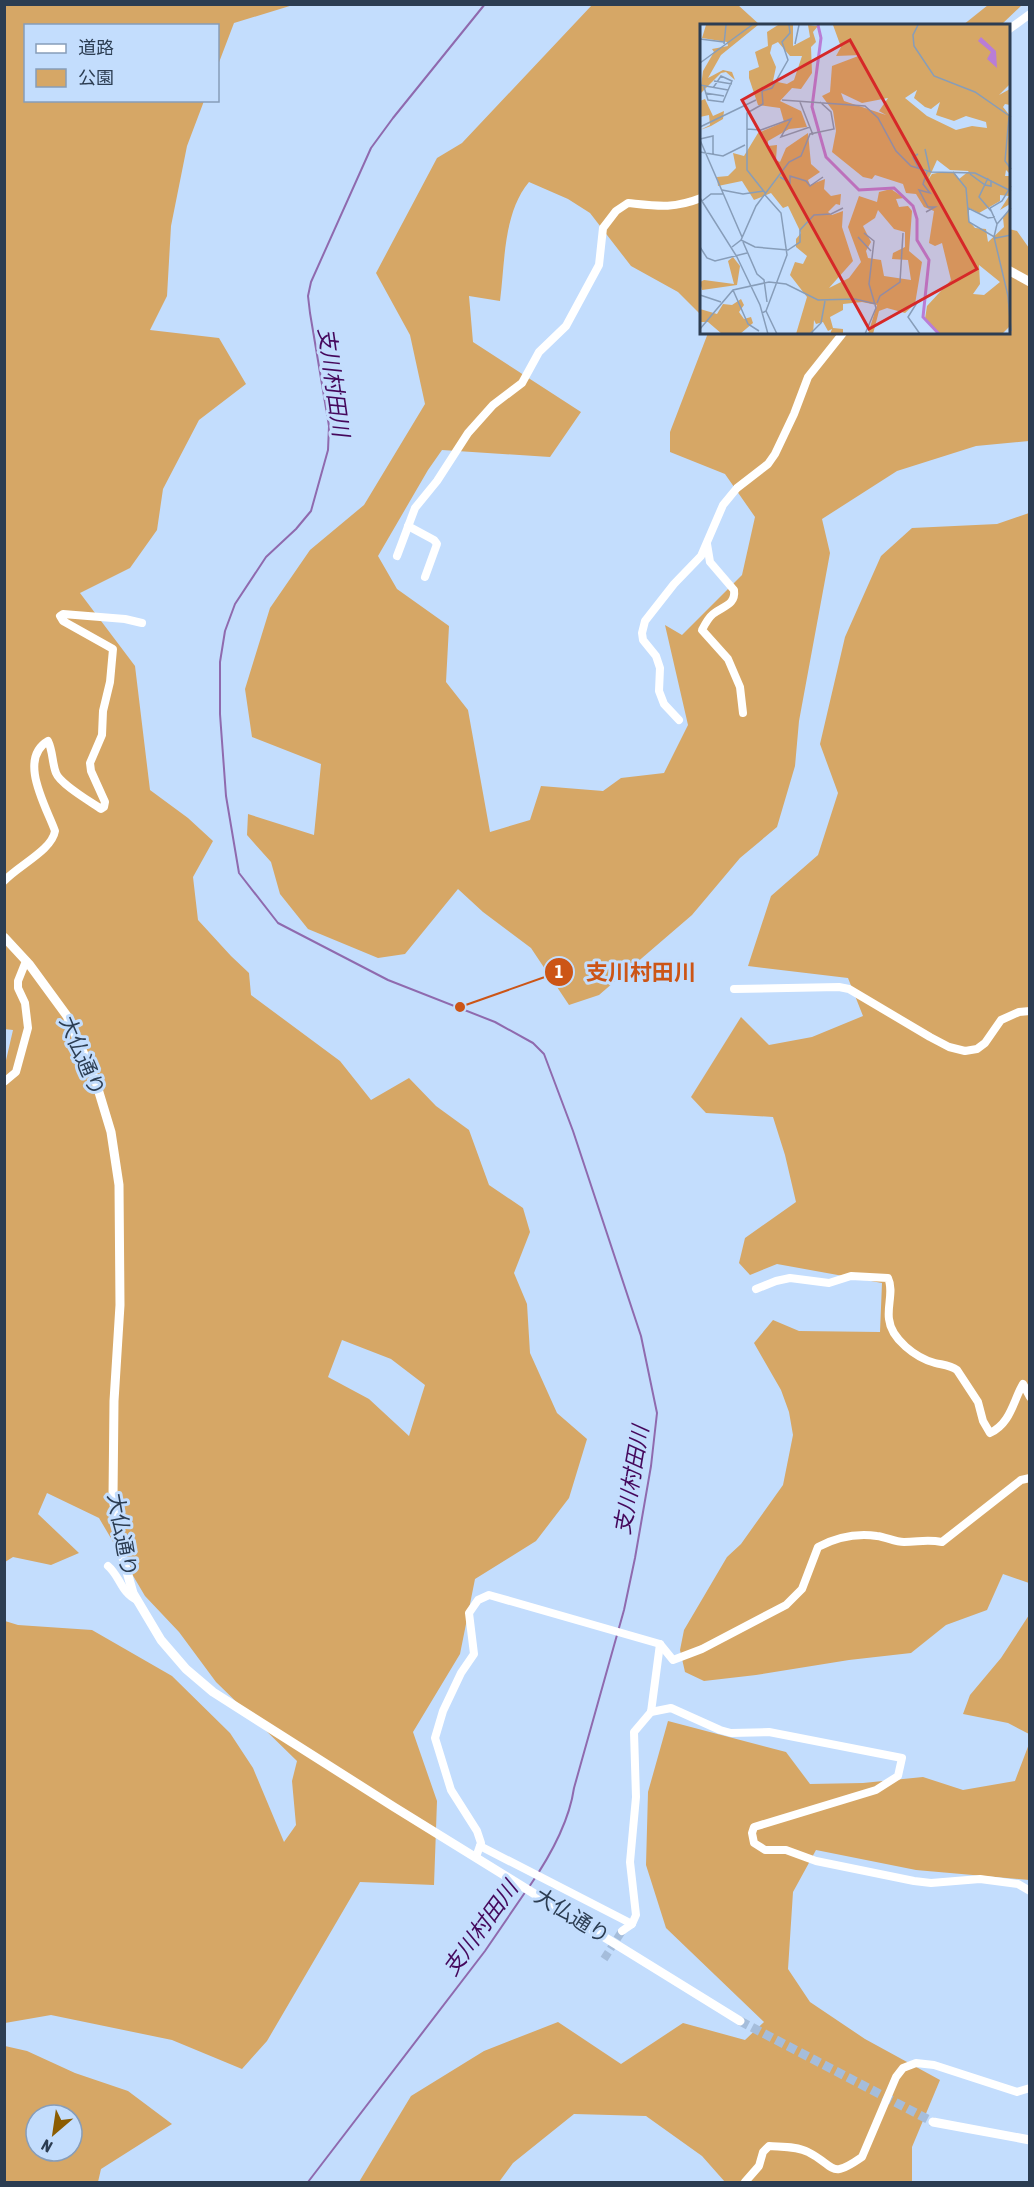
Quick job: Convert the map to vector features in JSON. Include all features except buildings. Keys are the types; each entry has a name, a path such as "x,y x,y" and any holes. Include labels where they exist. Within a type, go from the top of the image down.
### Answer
{"street":[{"path":"1010,28 1029,14"},
{"path":"397,556 415,508 437,481 468,433 493,405 522,383 539,352 566,326 599,265 603,228 608,219 628,203 674,206 700,198"},
{"path":"1010,271 1029,282"},
{"path":"679,720 664,704 659,692 660,668 656,656 643,640 645,621 674,584 701,556 723,505 736,488 768,465 794,414 808,377 842,334"},
{"path":"408,526 434,540 437,544 425,576"},
{"path":"707,542 710,562 734,590 735,595 730,604 713,614 702,630 729,659 740,687 743,713"},
{"path":"4,881 15,870 46,849 54,836 55,831 35,781 35,762 43,744 48,741 57,775 63,782 101,809 104,807 105,802 90,764 102,735 102,711 110,682 113,649 63,621 60,616 63,614 125,619 142,623"},
{"name":"大仏通り","path":"4,937 26,961 67,1016 95,1079 111,1132 119,1196 120,1305 114,1401 113,1497 121,1551 133,1593 160,1640 186,1669 213,1692 740,2021"},
{"path":"4,1082 16,1072 28,1028 25,1003 18,988 18,981 26,961"},
{"path":"734,989 838,987 849,989 930,1037 949,1047 965,1051 977,1049 985,1043 1001,1020 1018,1012 1029,1011"},
{"path":"756,1288 790,1278 829,1283 851,1276 888,1278 891,1284 889,1320 896,1337 922,1358 952,1366 957,1370 978,1402 983,1421 990,1432 1004,1422 1023,1384 1029,1397"},
{"path":"476,1857 480,1846 477,1830 451,1790 435,1738 443,1711 461,1673 474,1654 469,1613 474,1605 489,1595 660,1644 673,1660 702,1649 786,1605 802,1589 818,1547 833,1539 848,1536 875,1536 907,1542 917,1539 942,1542 1021,1480 1029,1478"},
{"path":"108,1566 116,1573 129,1597 137,1600"},
{"path":"622,1931 632,1924 636,1915 630,1862 636,1797 634,1732 651,1712 660,1644"},
{"path":"651,1712 671,1708 731,1733 769,1732 902,1758 898,1776 876,1790 754,1827 752,1833 754,1844 765,1850 786,1850 816,1861 914,1881 931,1883 980,1879 1018,1884 1029,1891"},
{"path":"480,1846 632,1924"},
{"path":"744,2182 759,2166 763,2151 769,2146 806,2151 830,2169 841,2170 862,2157 896,2077 903,2068 916,2063 934,2065 1017,2092 1029,2088"},
{"path":"933,2122 1029,2140"}],"green space":[{"path":"988,4 1022,5 1002,24 964,24"},
{"path":"5,5 293,5 234,23 219,62 219,24 24,24 24,102 204,102 187,146 171,226 167,296 150,330 219,338 246,384 199,420 163,489 157,530 130,568 80,593 135,666 150,790 188,818 213,841 193,877 198,920 249,973 251,995 340,1061 371,1100 409,1078 436,1106 469,1130 489,1185 523,1208 530,1232 514,1273 527,1304 530,1353 557,1413 587,1439 569,1498 536,1541 475,1579 460,1654 413,1732 437,1801 434,1885 360,1882 267,2041 242,2069 172,2040 51,2015 5,2023 5,1621 18,1625 92,1630 172,1676 230,1733 253,1768 284,1842 296,1825 292,1781 297,1761 216,1682 179,1632 145,1596 99,1518 47,1493 38,1514 79,1553 51,1565 13,1557 5,1562 4,1069 13,1030 4,1029 4,866 6,864 4,849","holes":["342,1340 391,1359 425,1385 409,1436 369,1399 328,1377"]},
{"path":"592,5 738,5 759,24 700,24 700,314 678,292 631,266 590,213 568,199 529,182 520,194 510,223 500,301 469,296 473,342 581,412 550,457 442,450 378,556 397,589 449,626 446,682 468,710 490,832 530,820 541,786 603,791 621,778 664,773 688,725 665,625 682,635 742,575 755,517 725,474 670,452 670,432 708,334 1010,334 1010,229 1017,231 1029,248 1029,441 976,446 897,471 822,519 830,553 799,721 795,766 777,827 740,858 692,915 599,995 569,1005 531,948 483,912 458,889 405,954 378,958 308,929 280,894 271,862 247,835 248,814 314,835 321,764 252,737 245,689 270,608 310,550 364,505 425,404 410,335 376,273 437,158 462,143"},
{"path":"1029,513 1029,1583 1003,1574 987,1610 946,1625 911,1653 704,1681 685,1672 680,1650 684,1630 727,1557 741,1544 783,1485 793,1435 789,1412 781,1390 754,1343 773,1320 799,1331 880,1332 882,1283 777,1264 750,1275 739,1263 745,1238 796,1202 773,1117 706,1113 691,1097 741,1017 769,1045 812,1037 863,1016 848,978 748,966 771,896 818,855 838,793 820,744 845,637 881,556 912,528 997,524"},
{"path":"1029,1615 1029,1734 1008,1723 963,1714 970,1695 1001,1658"},
{"path":"668,1721 786,1752 810,1784 863,1783 923,1777 963,1790 1015,1781 1029,1744 1029,1880 916,1870 816,1850 793,1892 788,1969 810,2002 865,2039 940,2080 912,2147 912,2182 725,2182 702,2156 646,2116 574,2114 513,2163 499,2182 359,2182 411,2096 484,2051 558,2022 621,2064 683,2023 745,2040 764,2022 666,1928 646,1865 648,1792"},
{"path":"5,2046 27,2051 75,2073 128,2091 172,2124 101,2169 98,2182 5,2182"}],"waterway":[{"name":"支川村田川","path":"485,4 371,148 311,282 308,296 329,426 328,450 311,511 296,529 266,557 235,604 225,631 220,662 220,714 226,796 239,873 278,923 388,980 495,1022 533,1043 544,1054 573,1131 641,1336 657,1413 651,1466 635,1558 624,1610 568,1814 551,1852 529,1887"},
{"name":"支川村田川","path":"308,2182 485,1951 526,1891"}],"tunnel":[{"path":"604,1959 622,1931"},
{"path":"740,2021 933,2122"}],"place":[{"name":"支川村田川","path":"460,1007"}]}
